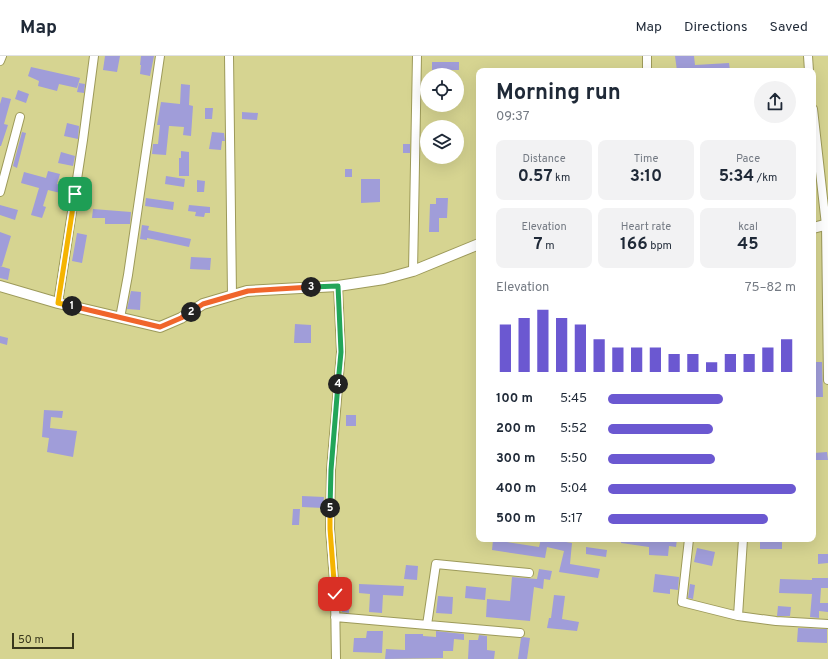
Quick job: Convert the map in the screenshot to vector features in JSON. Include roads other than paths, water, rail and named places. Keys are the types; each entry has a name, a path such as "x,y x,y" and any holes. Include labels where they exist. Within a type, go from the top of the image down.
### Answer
{"street":[{"path":"0,61 2,56"},
{"path":"58,303 83,140 94,56"},
{"path":"120,318 128,275 160,56"},
{"path":"229,56 232,295"},
{"path":"413,271 417,56"},
{"path":"647,56 647,68"},
{"path":"808,56 809,68"},
{"path":"0,192 20,117"},
{"path":"816,134 827,225 828,380"},
{"path":"816,227 827,225"},
{"path":"0,286 58,303 160,327 181,318 203,304 232,295 248,291 338,286 384,279 413,271 476,245"},
{"path":"336,659 335,594 330,529 331,470 341,352 338,286"},
{"path":"689,542 682,602 738,616 776,621 828,624"},
{"path":"738,616 743,542"},
{"path":"427,625 436,564 529,573"},
{"path":"335,617 520,633"}]}
